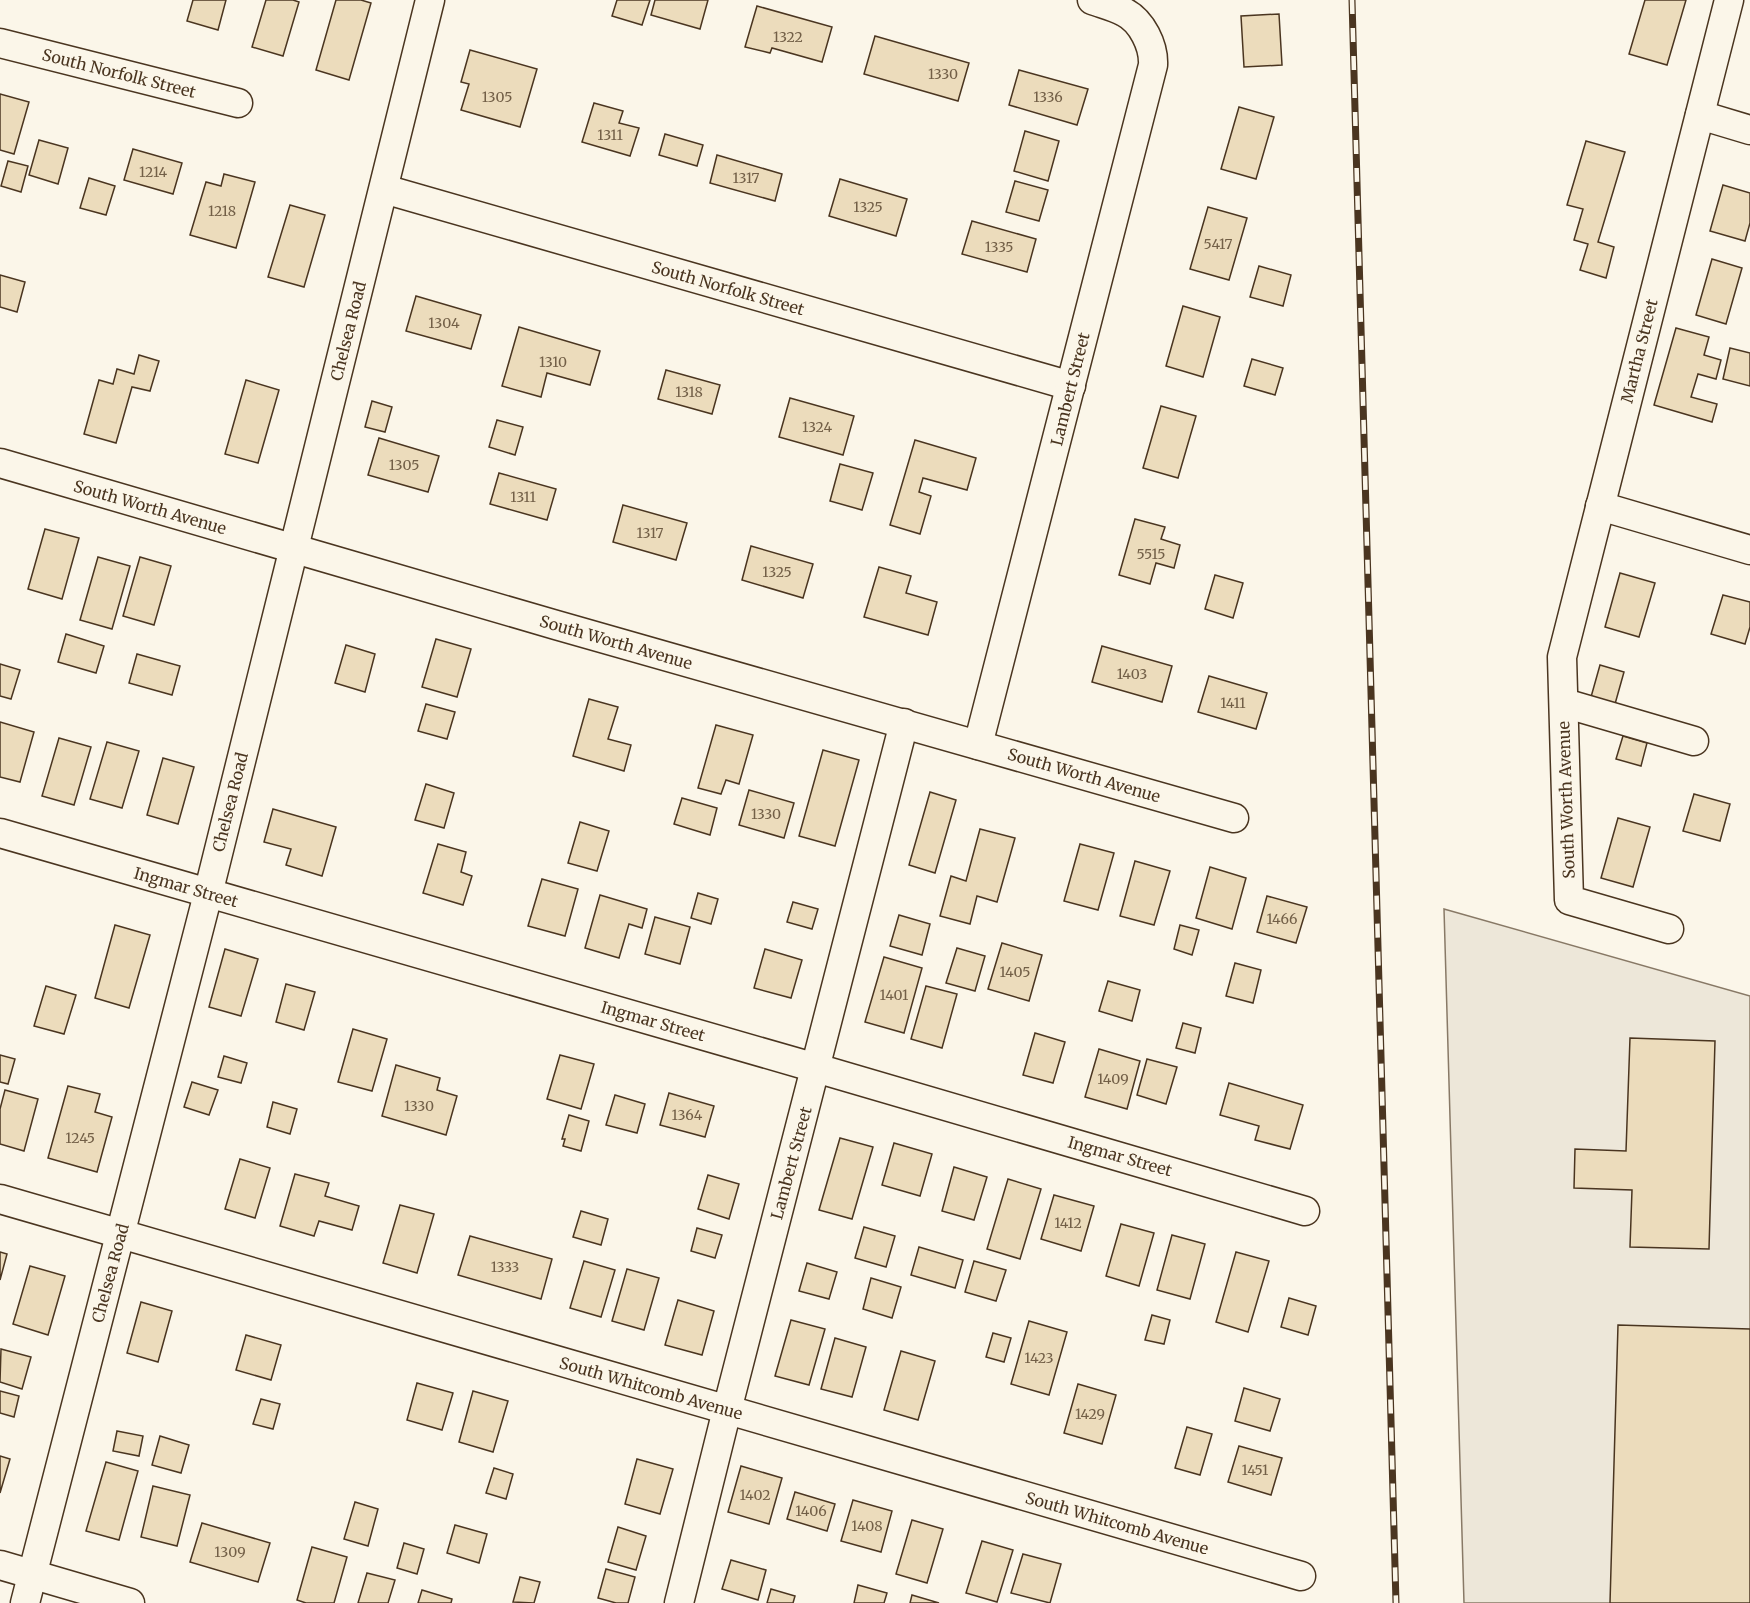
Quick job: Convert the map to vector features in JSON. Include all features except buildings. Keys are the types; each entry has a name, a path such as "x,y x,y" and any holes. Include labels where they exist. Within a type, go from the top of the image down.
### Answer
{"street":[{"name":"Chelsea Road","path":"25,1603 208,894 430,0"},
{"name":"Lambert Street","path":"978,745 1153,65 1151,45 1144,33 1126,13 1092,0"},
{"name":"Martha Street","path":"1564,703 1562,657 1729,0"},
{"name":"South Norfolk Street","path":"0,43 238,103"},
{"path":"1700,115 1750,130"},
{"name":"South Norfolk Street","path":"384,189 1071,386"},
{"name":"South Worth Avenue","path":"0,463 578,632 904,723 1234,819"},
{"path":"1600,506 1750,550"},
{"path":"1564,703 1694,741"},
{"name":"South Worth Avenue","path":"1564,703 1569,900 1669,929"},
{"name":"Lambert Street","path":"679,1603 904,723"},
{"name":"Ingmar Street","path":"0,833 1305,1210"},
{"name":"South Whitcomb Avenue","path":"0,1199 1301,1576"},
{"path":"0,1565 130,1603"}],"shaded area":[{"path":"1444,909 1750,996 1750,1603 1464,1603"}],"railway":[{"path":"1352,0 1396,1603"}]}
